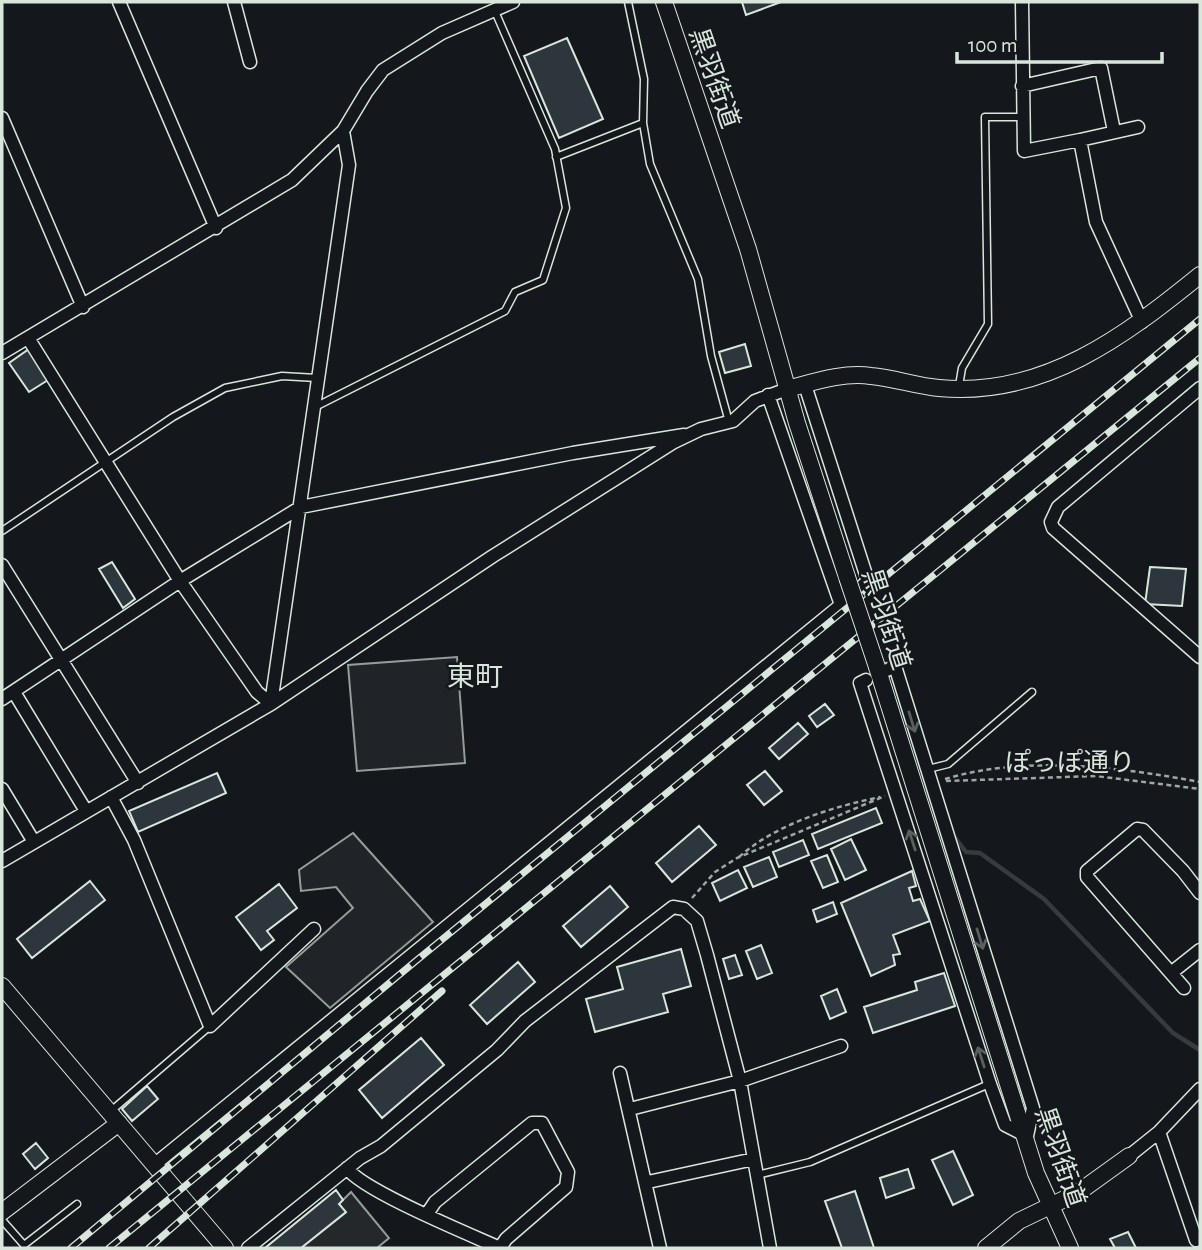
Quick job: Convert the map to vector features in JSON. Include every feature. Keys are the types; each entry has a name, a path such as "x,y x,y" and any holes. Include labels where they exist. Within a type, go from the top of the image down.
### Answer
{"street":[{"path":"119,2 216,228"},
{"path":"233,2 250,62"},
{"path":"2,354 292,180 343,131 383,70 442,33 513,2"},
{"name":"黒羽街道","path":"664,2 748,249 787,389 1027,1136 1036,1173 1070,1248"},
{"path":"1021,2 1024,151 1138,127"},
{"path":"1023,86 1101,68 1114,131"},
{"path":"2,118 83,307"},
{"path":"271,704 349,165 343,131"},
{"path":"1080,140 1096,222 1142,322"},
{"path":"2,699 63,662 180,581 301,507 573,453 688,435 729,422 768,394 848,375 870,375 938,388 958,389 1021,381 1056,372 1142,322 1200,275"},
{"path":"28,338 180,581 257,692 271,704"},
{"path":"154,1165 868,581 805,385"},
{"path":"1200,388 1058,507 1051,522 1053,528 1200,657"},
{"path":"768,394 841,605"},
{"path":"2,861 271,704 493,556 688,435"},
{"path":"2,565 138,783"},
{"path":"895,666 1033,1108 1027,1136 1005,1125 860,683 877,672 895,666"},
{"path":"14,692 86,811"},
{"path":"2,789 34,842"},
{"path":"111,797 138,850 210,1026 314,929"},
{"path":"1184,988 1087,877 1087,871 1131,831 1143,830 1184,871 1200,894"},
{"path":"248,1248 347,1168 381,1146 497,1050 525,1021 673,907 684,909 697,921 740,1081 770,1248"},
{"path":"1171,973 1200,950"},
{"path":"2,986 225,1248"},
{"path":"630,1110 740,1081 841,1046"},
{"path":"620,1073 648,1182 660,1248"},
{"path":"986,1248 1019,1221 1079,1192 1129,1156 1199,1093"},
{"path":"2,1212 114,1118"},
{"path":"347,1168 361,1182 483,1245 500,1248 506,1239 566,1187 568,1172 542,1124 533,1123 435,1202 427,1214"},
{"path":"1158,1132 1196,1240"},
{"path":"648,1182 754,1159"}],"lane":[{"path":"628,2 644,79 643,123 650,164 698,279 711,356 729,422"},
{"path":"315,407 505,311 515,292 543,280 566,208 556,157 494,9"},
{"path":"958,389 962,368 988,324 985,117 1022,117"},
{"path":"556,157 643,123"},
{"path":"2,531 107,464 173,417 225,388 282,376 319,379"},
{"path":"927,769 948,764 1032,692"},
{"path":"114,1118 210,1026"},
{"path":"757,1175 810,1162 990,1084"},
{"path":"2,1220 24,1245 77,1204"}],"path":[{"name":"ぽっぽ通り","path":"1200,782 1063,766 969,772 938,781 1086,776 1143,779 1200,789"},
{"path":"689,901 715,872 771,834 857,802 888,795 737,858"}],"shaded area":[{"path":"457,657 465,763 357,771 348,665"},
{"path":"353,833 433,922 330,1008 286,967 353,908 336,887 301,891 299,870"},
{"path":"351,1192 389,1238 377,1248 301,1248 345,1213 339,1204"}],"building":[{"path":"742,2 781,2 746,15"},
{"path":"567,38 603,119 559,138 524,56"},
{"path":"745,344 751,366 725,373 719,352"},
{"path":"29,349 48,380 29,392 9,363"},
{"path":"112,562 135,599 123,608 99,569"},
{"path":"1150,567 1186,569 1182,606 1145,604"},
{"path":"825,704 834,715 817,727 809,716"},
{"path":"798,723 808,734 779,759 769,748"},
{"path":"765,771 782,791 764,805 747,785"},
{"path":"217,773 226,793 138,832 129,811"},
{"path":"876,808 882,823 818,849 812,834"},
{"path":"699,826 716,845 672,882 656,863"},
{"path":"851,839 866,870 845,880 831,849"},
{"path":"803,840 809,855 779,867 773,852"},
{"path":"827,855 838,882 823,888 811,861"},
{"path":"769,857 777,877 753,887 744,867"},
{"path":"738,870 747,888 720,901 712,883"},
{"path":"912,871 916,886 909,888 913,901 920,899 930,921 893,935 900,954 893,955 895,965 871,976 841,903"},
{"path":"90,881 105,900 32,958 17,939"},
{"path":"279,884 297,908 267,931 274,940 261,950 236,917"},
{"path":"610,886 628,907 581,947 563,926"},
{"path":"833,902 837,914 817,922 813,910"},
{"path":"761,945 772,973 757,979 746,951"},
{"path":"681,949 691,986 663,994 668,1012 595,1032 586,999 623,989 617,967"},
{"path":"735,955 742,975 729,979 723,959"},
{"path":"518,962 535,982 487,1024 470,1005"},
{"path":"944,973 955,1006 873,1033 864,1007 917,990 915,982"},
{"path":"837,989 846,1012 830,1019 821,996"},
{"path":"421,1038 444,1065 382,1118 359,1090"},
{"path":"147,1086 158,1099 132,1121 122,1109"},
{"path":"36,1143 48,1158 35,1169 23,1154"},
{"path":"953,1151 973,1195 953,1205 932,1160"},
{"path":"908,1169 914,1188 886,1198 880,1178"},
{"path":"336,1190 343,1200 339,1204 346,1212 301,1248 265,1248"},
{"path":"855,1191 874,1248 842,1248 825,1201"},
{"path":"1128,1232 1136,1248 1115,1248 1110,1239"}],"waterway":[{"path":"953,835 966,852 980,853 1044,899 1173,1033 1200,1050"}],"railway":[{"path":"71,1248 417,960 1200,319"},
{"path":"109,1248 1200,358"},
{"path":"149,1248 442,991"}],"district":[{"name":"東町","path":"475,676"}]}
